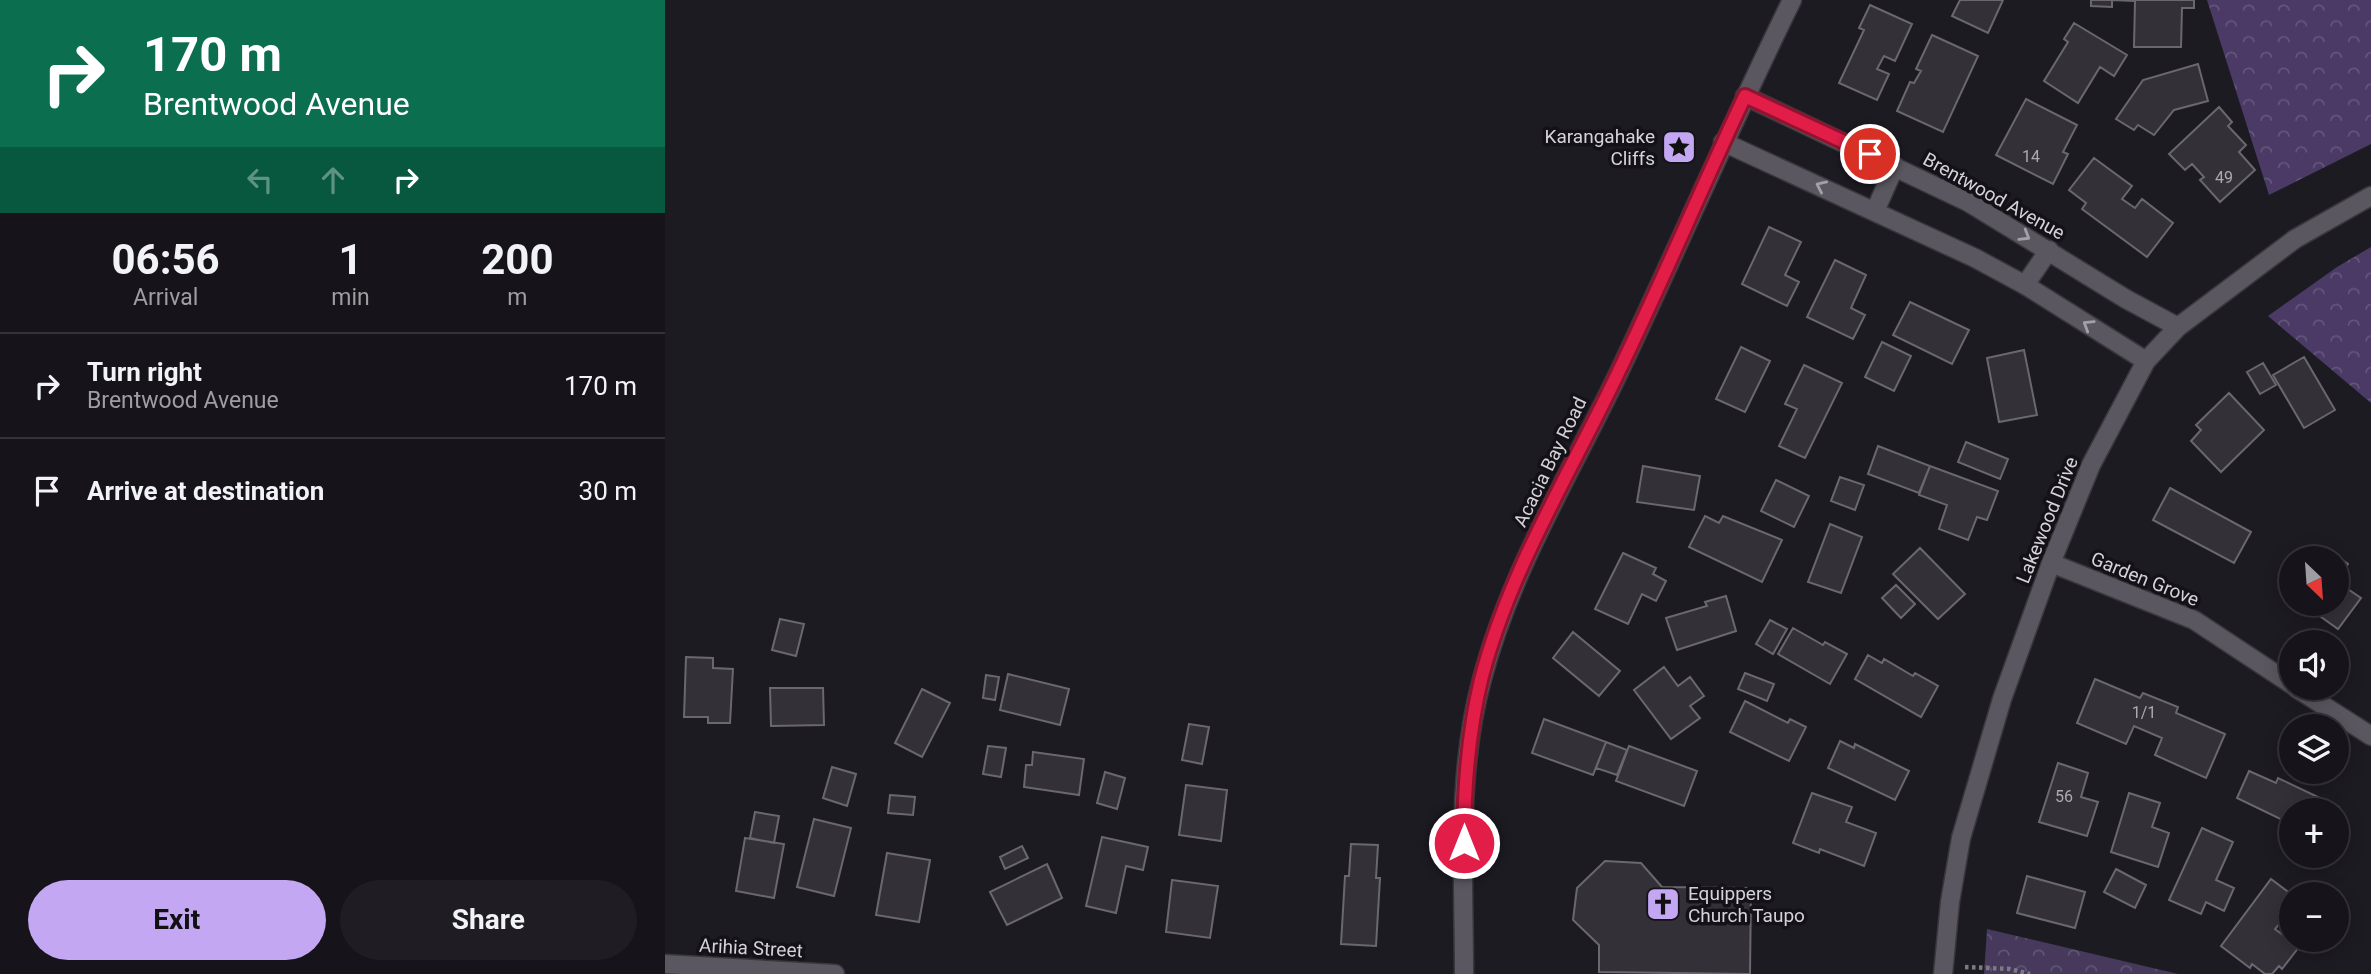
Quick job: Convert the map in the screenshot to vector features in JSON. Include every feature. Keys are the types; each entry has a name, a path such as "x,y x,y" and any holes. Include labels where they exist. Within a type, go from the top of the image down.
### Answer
{"street":[{"name":"Acacia Bay Road","path":"1464,974 1464,791 1481,680 1502,612 1620,370 1723,142 1792,0"},
{"name":"Brentwood Avenue","path":"1745,96 1968,202 2126,299 2178,327"},
{"path":"1723,142 1975,258 2025,285 2146,361"},
{"path":"1875,211 1895,166"},
{"name":"Lakewood Drive","path":"1943,970 1949,902 1961,838 2001,699 2051,563 2091,465 2146,361 2178,327 2295,239 2371,197"},
{"path":"2025,285 2049,250"},
{"name":"Garden Grove","path":"2051,563 2194,620 2279,676"},
{"path":"2316,700 2371,736"},
{"name":"Arihia Street","path":"665,964 835,974"}],"path":[{"path":"1943,970 2010,969 2030,974"}],"green space":[{"path":"2207,0 2371,0 2371,144 2269,195"},
{"path":"2371,247 2371,403 2268,316 2337,267"},
{"path":"1987,929 2178,974 1984,974"}],"building":[{"path":"1960,0 2003,0 1988,33 1952,16"},
{"path":"2091,0 2112,0 2112,7 2091,6"},
{"path":"2112,0 2194,0 2194,8 2182,8 2181,47 2134,47 2135,1"},
{"path":"1870,5 1912,24 1895,61 1884,56 1877,69 1889,74 1877,100 1839,83 1864,30 1859,28"},
{"path":"2074,23 2127,55 2114,76 2100,67 2078,103 2044,81 2068,42 2064,39"},
{"path":"1932,35 1978,56 1943,132 1897,111 1910,82 1914,83 1921,71 1916,69"},
{"path":"2198,64 2208,101 2174,110 2154,135 2138,125 2134,130 2116,119 2143,80"},
{"path":"2026,99 2077,125 2063,152 2068,154 2053,184 1996,155"},
{"path":"2219,107 2232,122 2228,126 2246,145 2239,152 2255,170 2220,202 2200,180 2204,177 2192,164 2185,170 2169,154"},
{"path":"2094,158 2132,186 2122,199 2135,208 2142,199 2173,223 2147,257 2082,209 2086,203 2069,190"},
{"path":"1769,227 1801,242 1785,275 1799,282 1787,306 1742,284"},
{"path":"1835,260 1866,275 1851,308 1865,315 1853,339 1807,317"},
{"path":"1910,302 1969,330 1952,364 1893,335"},
{"path":"1882,342 1911,356 1894,391 1865,377"},
{"path":"1741,347 1770,361 1745,412 1716,399"},
{"path":"2024,350 2037,415 1999,422 1987,358"},
{"path":"2304,357 2335,410 2304,428 2273,375"},
{"path":"2263,363 2276,385 2260,394 2247,372"},
{"path":"1804,365 1842,383 1805,458 1779,446 1797,409 1785,404"},
{"path":"2229,393 2264,430 2221,472 2191,441 2201,430 2196,425"},
{"path":"1966,442 2008,459 2000,479 1958,462"},
{"path":"1878,446 1930,466 1919,493 1868,474"},
{"path":"1643,466 1700,476 1694,510 1637,502"},
{"path":"1930,466 1998,491 1987,520 1977,517 1968,540 1939,529 1947,505 1919,495"},
{"path":"1840,477 1864,485 1855,510 1831,501"},
{"path":"1776,480 1809,496 1794,527 1761,511"},
{"path":"2170,488 2251,532 2234,563 2153,520"},
{"path":"1705,516 1719,523 1723,516 1782,540 1762,582 1689,547"},
{"path":"1830,524 1862,537 1841,593 1808,582"},
{"path":"1920,548 1965,594 1938,619 1893,574"},
{"path":"1623,553 1656,568 1653,574 1666,581 1656,601 1642,594 1628,624 1595,609"},
{"path":"1896,585 1915,604 1901,618 1882,598"},
{"path":"2349,590 2361,598 2349,614"},
{"path":"1726,596 1736,631 1677,650 1666,618 1707,606 1705,602"},
{"path":"2320,616 2348,616 2338,629"},
{"path":"780,619 804,624 796,656 772,650"},
{"path":"1770,620 1787,629 1773,654 1756,644"},
{"path":"1793,628 1823,645 1825,642 1847,654 1830,684 1778,654"},
{"path":"1573,632 1620,671 1599,696 1553,658"},
{"path":"1868,655 1882,663 1884,659 1913,676 1915,673 1938,686 1921,717 1855,679"},
{"path":"686,657 713,658 713,668 733,669 730,723 708,723 708,717 684,717"},
{"path":"1664,667 1678,686 1690,677 1704,696 1690,706 1700,718 1671,739 1634,690"},
{"path":"1745,673 1774,684 1767,701 1738,689"},
{"path":"1008,674 1069,689 1060,725 1000,710"},
{"path":"986,675 999,677 995,700 983,698"},
{"path":"2095,679 2140,698 2143,693 2178,707 2176,713 2225,734 2206,778 2155,755 2162,738 2134,726 2126,744 2077,723"},
{"path":"770,688 823,688 824,725 771,726"},
{"path":"922,689 950,703 922,757 895,743"},
{"path":"1745,701 1788,723 1790,719 1806,727 1789,761 1730,732"},
{"path":"1544,719 1606,742 1593,775 1532,753"},
{"path":"1189,724 1209,727 1202,764 1182,760"},
{"path":"1840,741 1854,748 1855,744 1909,771 1895,800 1828,768"},
{"path":"1606,742 1627,750 1617,775 1596,768"},
{"path":"988,746 1006,748 1001,777 983,774"},
{"path":"1629,746 1697,771 1684,806 1616,781"},
{"path":"1033,752 1084,759 1079,795 1024,787 1026,765 1032,765"},
{"path":"2058,763 2088,773 2081,797 2098,802 2087,836 2039,822"},
{"path":"832,767 856,774 847,806 823,798"},
{"path":"2249,771 2276,783 2278,778 2279,784 2291,784 2320,798 2279,798 2279,818 2237,798"},
{"path":"1105,772 1125,778 1117,809 1097,803"},
{"path":"1186,785 1227,790 1221,841 1179,835"},
{"path":"1812,793 1852,807 1846,822 1876,833 1864,866 1820,849 1819,853 1793,843"},
{"path":"2129,793 2160,803 2152,827 2169,833 2158,867 2111,852"},
{"path":"890,795 915,797 913,815 888,813"},
{"path":"755,812 779,816 774,843 750,838"},
{"path":"814,819 851,828 834,896 797,887"},
{"path":"2202,828 2233,842 2216,880 2234,888 2224,911 2206,902 2201,914 2169,900"},
{"path":"1102,837 1148,847 1143,870 1126,866 1116,913 1086,906"},
{"path":"745,838 784,844 774,898 736,891"},
{"path":"1351,844 1378,845 1376,878 1380,878 1376,946 1341,944 1345,876 1349,876"},
{"path":"1022,846 1028,858 1005,869 1000,857"},
{"path":"887,853 930,860 919,922 876,915"},
{"name":"Equippers Church Taupo","path":"1605,861 1641,863 1662,887 1751,888 1750,974 1599,972 1599,945 1573,920 1577,888"},
{"path":"1047,864 1062,898 1007,925 990,892"},
{"path":"2116,869 2146,885 2135,908 2104,892"},
{"path":"2027,876 2085,892 2075,928 2017,913"},
{"path":"2271,879 2279,885 2279,924 2275,929 2279,932 2279,952 2295,952 2282,969 2279,966 2272,974 2265,974 2252,964 2250,968 2221,946"},
{"path":"1172,880 1218,886 1210,938 1166,932"}],"place":[{"name":"Karangahake Cliffs","path":"1679,147"},
{"name":"Equippers Church Taupo","path":"1663,904"}],"route":[{"path":"1464,843 1464,791 1469,745 1481,680 1502,612 1620,370 1745,96 1870,154"}]}
